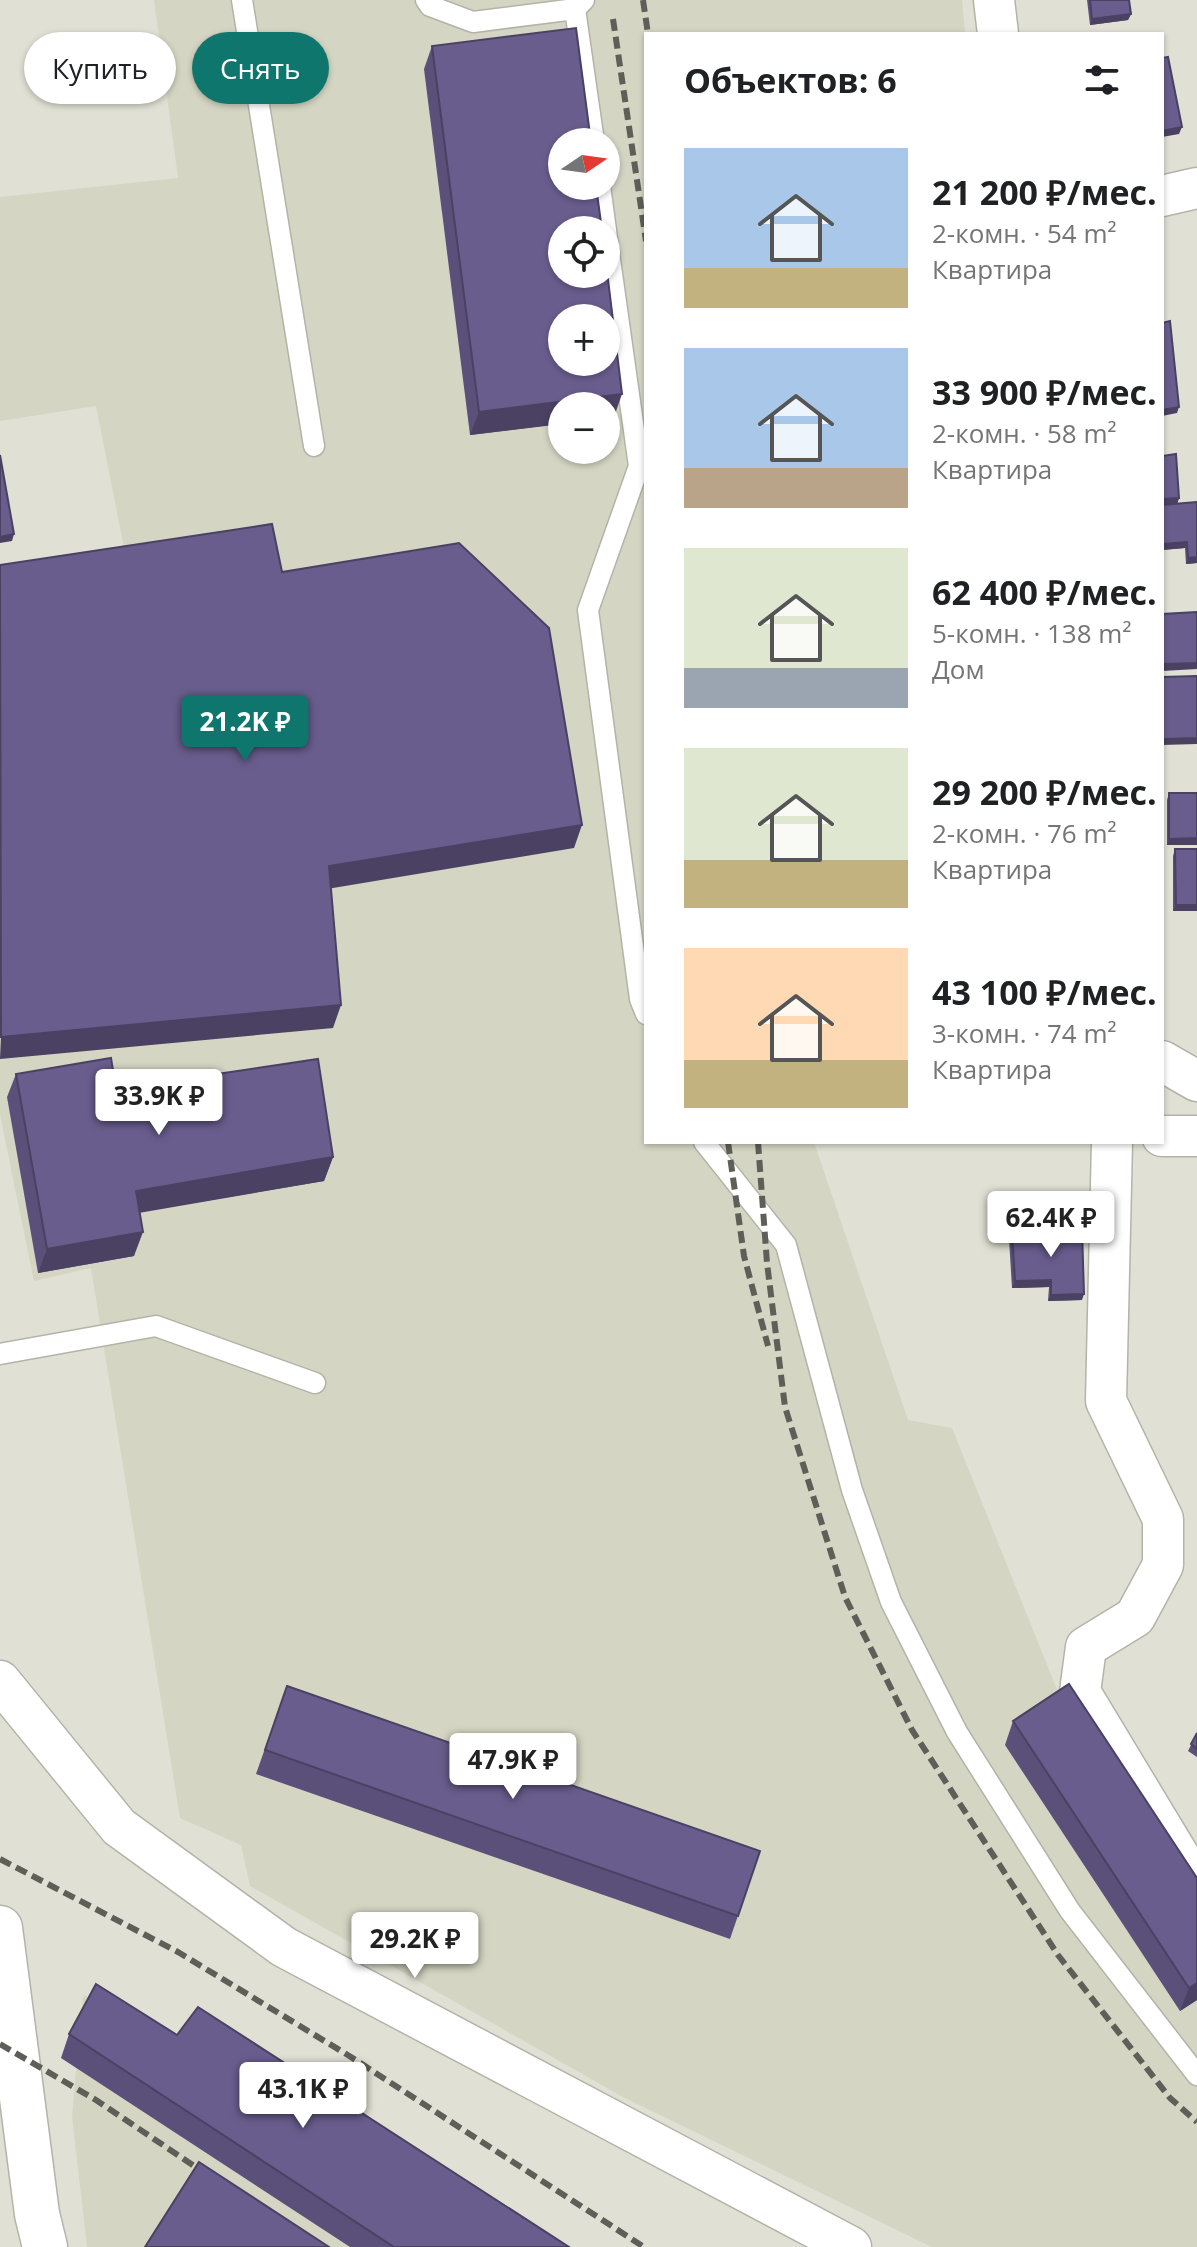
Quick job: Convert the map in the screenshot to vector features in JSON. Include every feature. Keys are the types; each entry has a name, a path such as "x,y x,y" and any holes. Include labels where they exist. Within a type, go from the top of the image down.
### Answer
{"main road":[{"path":"0,1928 37,2214 45,2247"}],"street":[{"path":"994,0 998,32"},
{"path":"1164,196 1197,188"},
{"path":"1164,1062 1197,1081"},
{"path":"1164,1136 1197,1136"},
{"path":"1112,1144 1106,1401 1163,1519 1163,1565 1135,1617 1086,1647 1080,1692 1197,1886"},
{"path":"0,1681 119,1827 284,1947 851,2247"}],"lane":[{"path":"242,0 314,446"},
{"path":"426,0 430,6 473,22 580,4 593,128"},
{"path":"614,288 639,466 588,610 640,999 644,1009"},
{"path":"706,1144 786,1245 852,1490 891,1602 957,1732 1070,1911 1197,2075"},
{"path":"0,1354 156,1326 315,1383"}],"shaded area":[{"path":"154,0 962,0 965,32 644,32 644,1144 815,1144 908,1420 952,1428 1064,1707 1197,1906 1197,2247 932,2247 623,2097 250,1886 241,1845 180,1818 91,1268 34,1281 0,1115 0,577 125,553 96,406 0,421 0,197 178,178 168,104 176,104 176,32 158,32"},
{"path":"83,1995 517,2247 87,2247 72,2116"}],"building":[{"path":"1090,0 1129,0 1131,14 1092,19"},
{"path":"576,28 589,128 548,128 548,200 598,200 600,216 548,216 548,288 609,288 611,304 548,304 548,376 620,376 622,394 548,392 548,403 479,412 432,46"},
{"path":"1168,57 1182,127 1164,131 1164,58"},
{"path":"1170,321 1179,407 1164,410 1164,322"},
{"path":"1176,454 1179,498 1164,499 1164,456"},
{"path":"0,455 14,534 0,537"},
{"path":"1197,502 1197,557 1188,558 1187,542 1164,544 1164,505"},
{"path":"272,524 282,572 459,543 549,628 582,825 329,866 341,1005 1,1037 0,565"},
{"path":"1197,612 1197,663 1164,664 1164,614"},
{"path":"1197,676 1197,738 1164,739 1164,677"},
{"path":"1169,793 1197,793 1197,838 1169,839"},
{"path":"1175,849 1197,849 1197,905 1176,905"},
{"path":"111,1058 116,1089 318,1059 333,1157 136,1191 143,1232 47,1249 16,1074"},
{"path":"1082,1230 1084,1294 1051,1295 1051,1280 1015,1281 1012,1232"},
{"path":"1069,1684 1197,1878 1197,1983 1189,1988 1013,1721"},
{"path":"287,1686 760,1851 738,1916 265,1750"},
{"path":"1197,1733 1197,1749 1191,1744"},
{"path":"96,1984 177,2035 198,2007 569,2247 394,2247 69,2034"},
{"path":"199,2162 329,2247 145,2247"}],"railway":[{"path":"643,0 648,32"},
{"path":"613,19 644,228"},
{"path":"728,1144 744,1256 768,1346"},
{"path":"758,1144 767,1263 785,1407 845,1597 912,1730 1058,1955 1170,2098 1197,2122"},
{"path":"0,1859 178,1952 351,2057 644,2247"},
{"path":"0,2044 96,2100 215,2180"}]}
